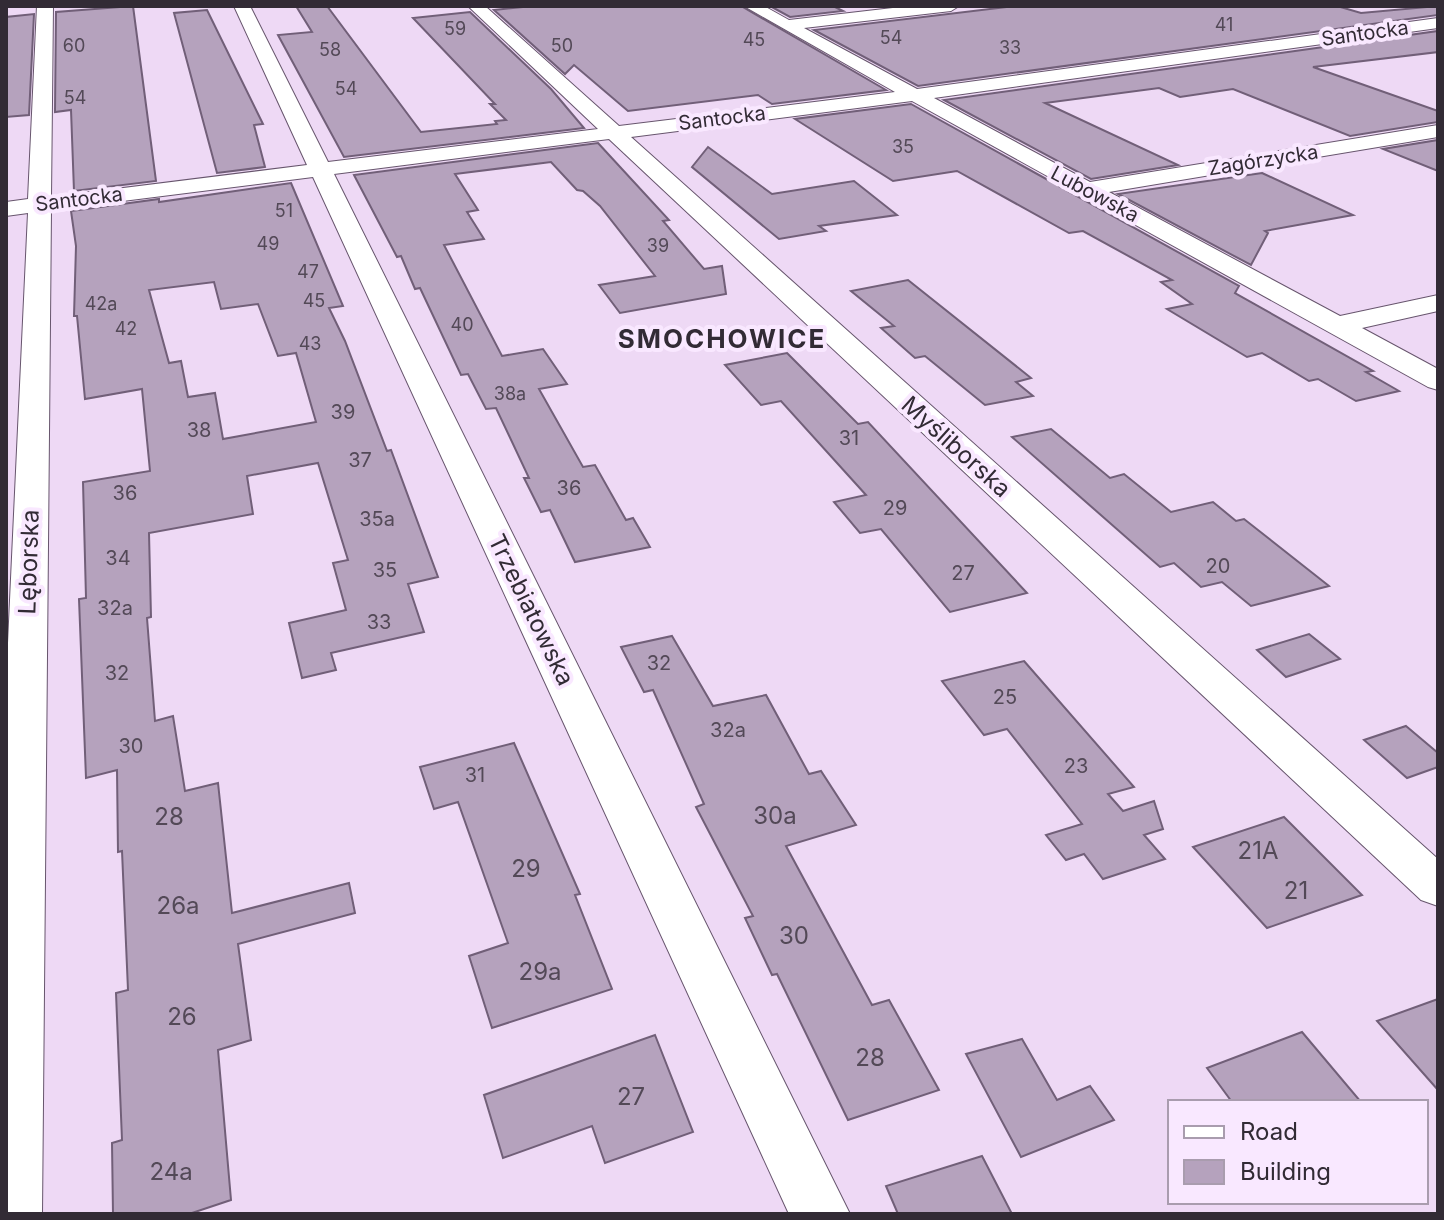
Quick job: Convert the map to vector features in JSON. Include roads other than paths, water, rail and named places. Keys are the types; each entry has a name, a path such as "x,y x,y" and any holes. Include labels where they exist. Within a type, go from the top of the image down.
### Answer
{"street":[{"name":"Lęborska","path":"12,1214 22,206 45,6"},
{"name":"Trzebiatowska","path":"242,6 820,1214"},
{"name":"Myśliborska","path":"476,6 612,132 1427,864"},
{"name":"Lubowska","path":"752,6 1438,381"},
{"path":"786,25 951,6"},
{"name":"Santocka","path":"22,206 914,95 1438,23"},
{"name":"Zagórzycka","path":"1087,189 1438,131"},
{"path":"1338,325 1438,303"}],"district":[{"name":"SMOCHOWICE","path":"722,339"}]}
